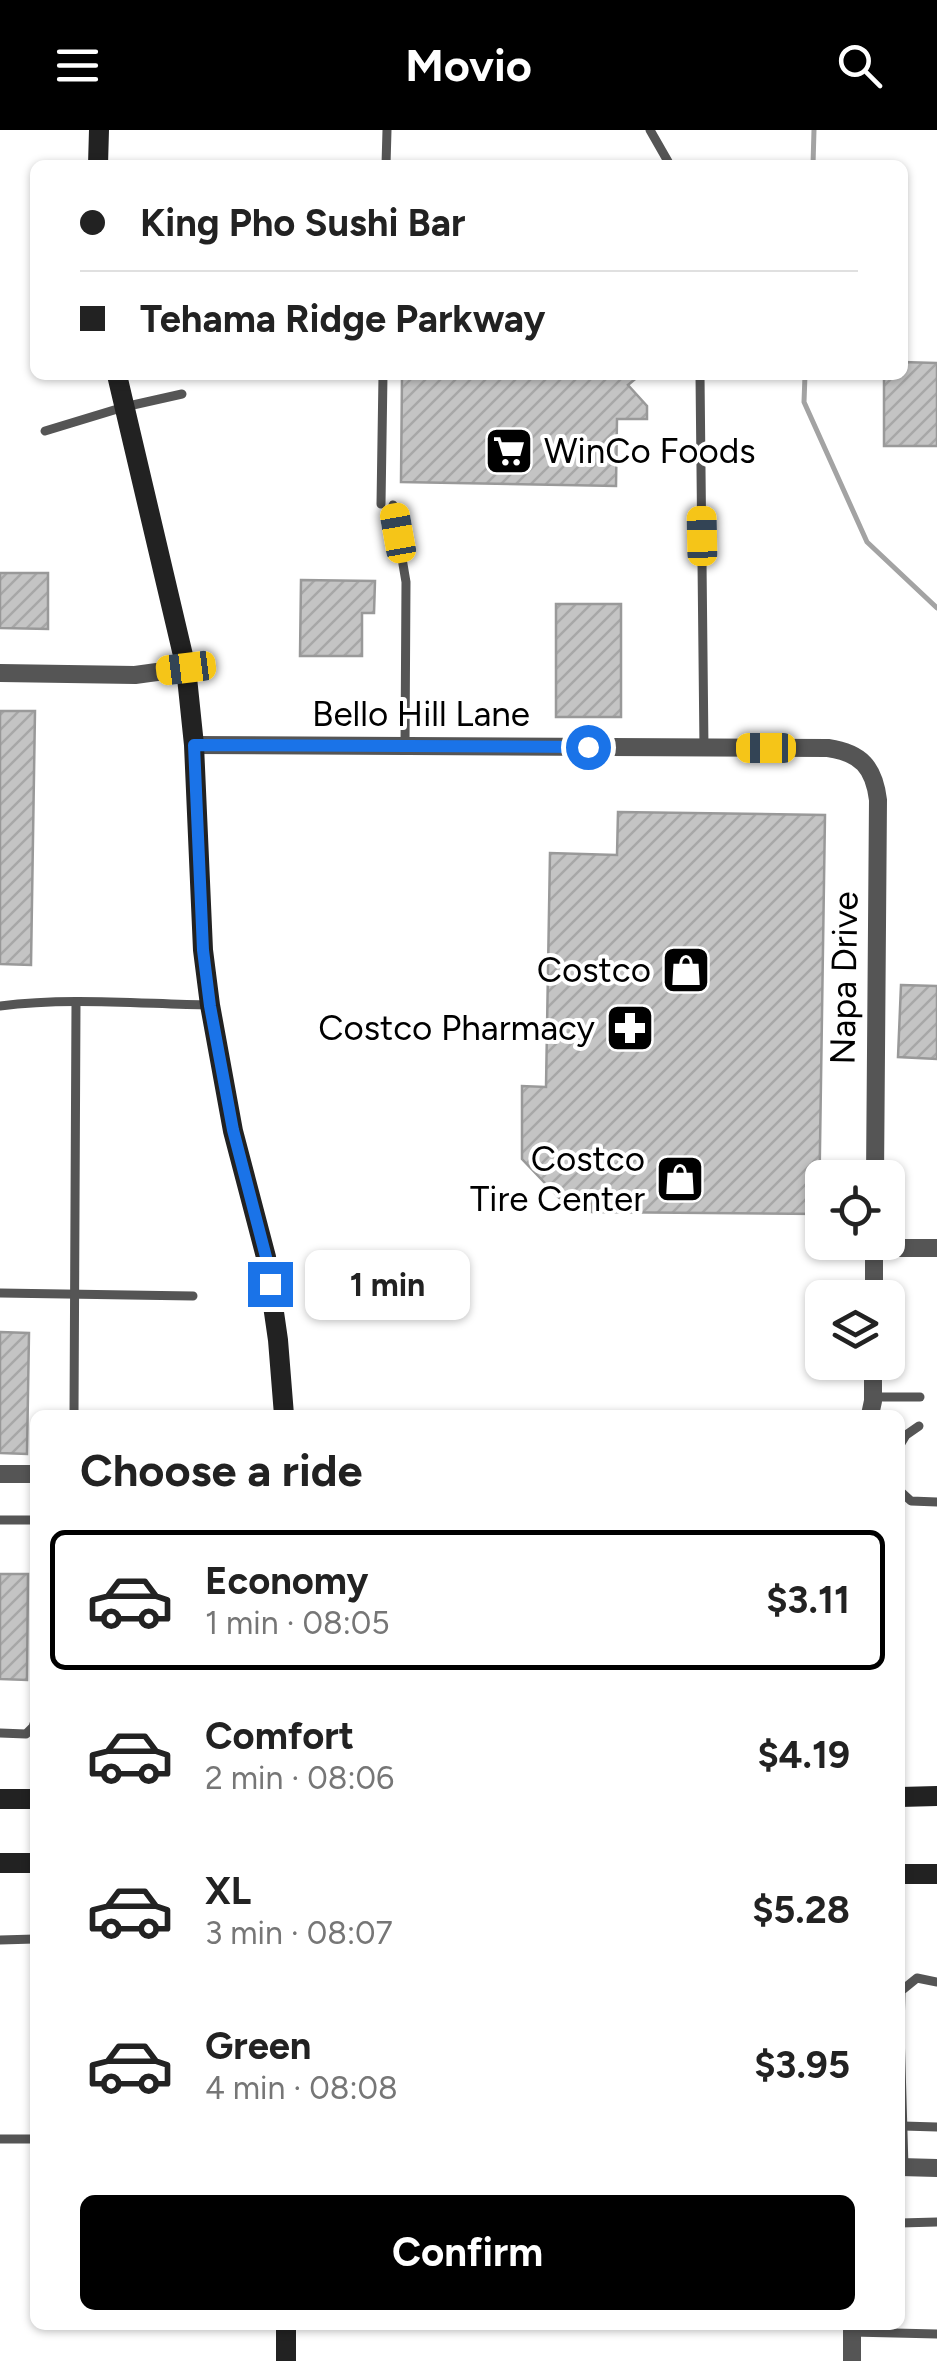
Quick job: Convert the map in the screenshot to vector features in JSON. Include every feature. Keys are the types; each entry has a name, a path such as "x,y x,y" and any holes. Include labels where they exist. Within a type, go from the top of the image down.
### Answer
{"street":[{"path":"98,160 99,130"},
{"path":"118,380 186,668 194,745 203,950 210,1006 233,1130 266,1257 284,1410"},
{"path":"0,673 134,675 186,668"},
{"name":"Bello Hill Lane","path":"194,745 828,748 850,751 875,778"},
{"name":"Napa Drive","path":"875,778 875,1160"},
{"path":"905,1246 937,1248"},
{"path":"871,1406 872,1380"},
{"path":"0,1474 30,1474"},
{"path":"905,1797 937,1796"},
{"path":"0,1799 30,1799"},
{"path":"0,1863 30,1863"},
{"path":"905,1875 937,1874"},
{"path":"905,2167 937,2168"},
{"path":"286,2330 286,2361"},
{"path":"852,2330 852,2360"}],"lane":[{"path":"386,130 386,160"},
{"path":"650,130 667,160"},
{"path":"381,504 383,380"},
{"path":"700,380 704,748"},
{"path":"44,432 182,394"},
{"path":"394,505 406,582 405,746"},
{"path":"74,1410 76,1003"},
{"path":"0,1006 210,1006"},
{"path":"0,1293 193,1296"},
{"path":"871,1406 920,1397"},
{"path":"905,1437 919,1426"},
{"path":"905,1496 911,1502 937,1502"},
{"path":"0,1520 30,1520"},
{"path":"0,1733 26,1734 30,1731"},
{"path":"0,1940 30,1939"},
{"path":"905,1988 917,1978 937,1982"},
{"path":"905,2126 937,2126"},
{"path":"0,2139 30,2139"},
{"path":"905,2222 937,2222"},
{"path":"880,2330 937,2334"}],"building":[{"path":"908,362 937,363 937,446 884,446 884,380 908,380"},
{"name":"WinCo Foods","path":"402,380 634,380 628,385 647,406 647,419 617,419 616,486 401,482"},
{"path":"0,573 48,573 48,629 0,628"},
{"path":"301,580 375,581 374,613 362,613 362,656 300,656"},
{"path":"556,604 621,604 621,717 556,717"},
{"path":"0,711 35,711 31,965 0,964"},
{"name":"Costco","path":"618,812 825,815 820,1160 805,1160 805,1214 592,1212 592,1204 564,1203 522,1159 522,1086 546,1087 550,853 617,855"},
{"path":"901,985 937,986 937,1059 898,1057"},
{"path":"0,1332 29,1333 27,1454 0,1453"},
{"path":"0,1574 28,1574 27,1680 0,1679"}],"waterway":[{"path":"813,160 814,130"},
{"path":"805,380 804,402 867,542 937,608"}],"place":[{"name":"WinCo Foods","path":"509,451"},
{"name":"Costco","path":"686,970"},
{"name":"Costco Pharmacy","path":"630,1028"},
{"name":"Costco Tire Center","path":"680,1179"}],"route":[{"path":"270,1284 233,1130 210,1006 203,950 194,745 588,747"}]}
